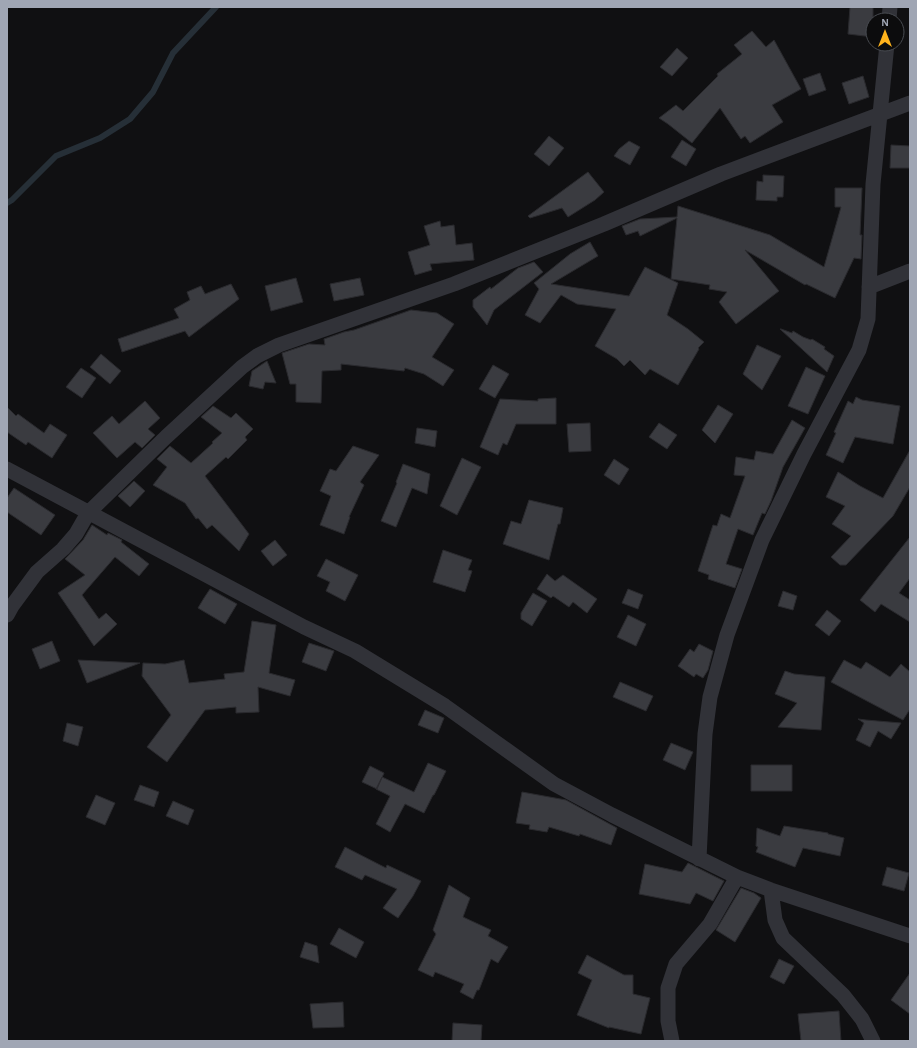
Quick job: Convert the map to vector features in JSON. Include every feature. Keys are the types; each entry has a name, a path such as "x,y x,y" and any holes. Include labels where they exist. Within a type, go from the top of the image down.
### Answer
{"street":[{"path":"699,859 705,734 710,697 727,635 762,540 804,454 859,350 868,319 873,184 885,52"},
{"path":"7,615 37,572 63,549 76,534 88,513 166,437 242,367 257,356 279,345 454,284 604,224 721,174 910,103"},
{"path":"869,287 910,272"},
{"path":"7,469 304,627 355,651 445,706 554,784 699,859 737,877 771,890 910,936"},
{"path":"672,1041 668,1021 668,988 676,964 710,924 737,877"},
{"path":"771,890 774,920 783,938 843,995 862,1019 873,1041"}],"building":[{"path":"850,7 873,7 873,12 865,12 865,36 848,34"},
{"path":"752,31 766,47 774,40 801,89 772,105 783,122 750,143 745,136 741,139 720,108 692,143 659,118 676,105 683,111 718,76 717,74 742,54 734,45"},
{"path":"677,48 688,58 672,76 660,67"},
{"path":"820,73 826,90 809,96 803,79"},
{"path":"863,76 869,97 849,104 842,83"},
{"path":"549,136 564,148 549,166 534,154"},
{"path":"682,140 696,149 686,166 671,157"},
{"path":"629,141 640,147 630,165 614,156 619,149"},
{"path":"891,145 910,146 910,168 890,168"},
{"path":"588,172 604,192 595,200 568,217 562,208 530,218 528,216"},
{"path":"763,175 784,176 783,197 777,197 777,201 756,200 757,181 763,182"},
{"path":"835,188 862,188 860,235 862,235 861,259 854,258 835,298 806,284 805,285 745,250 779,291 736,324 719,302 727,292 709,289 710,285 671,279 677,218 640,236 638,231 626,235 622,226 640,219 677,217 678,206 770,235 824,267 841,207 835,207"},
{"path":"440,221 441,227 454,225 456,245 472,243 474,260 430,264 432,270 415,275 408,252 430,245 424,226"},
{"path":"590,242 598,256 551,284 629,296 645,267 678,283 667,315 704,342 698,348 699,349 678,385 650,369 645,375 630,360 624,366 617,359 595,346 616,309 577,304 561,295 540,323 525,315 539,289 534,283 570,254"},
{"path":"534,262 543,272 494,310 487,325 473,307 473,300 490,287 491,289 518,268"},
{"path":"296,278 303,302 271,311 265,286"},
{"path":"360,278 364,295 334,301 330,284"},
{"path":"231,284 239,299 189,337 185,331 122,352 118,339 179,318 174,309 190,300 187,292 201,286 205,294"},
{"path":"411,310 437,313 454,324 432,357 454,370 443,386 424,374 405,368 404,371 341,364 341,370 322,371 321,403 296,402 296,384 290,384 282,353 309,344 325,345 324,339"},
{"path":"780,329 792,333 793,331 803,337 812,339 825,347 824,349 834,356 827,372"},
{"path":"757,345 781,356 762,390 743,374"},
{"path":"101,354 121,371 110,384 90,367"},
{"path":"267,361 276,383 265,382 263,389 249,386 252,371"},
{"path":"493,365 509,374 495,398 479,389"},
{"path":"806,367 825,376 808,414 788,406"},
{"path":"81,368 96,378 82,398 66,387"},
{"path":"856,397 862,400 900,406 893,444 855,437 843,463 826,455 836,433 834,432 848,401 853,404"},
{"path":"556,398 556,424 516,424 507,445 503,443 498,455 480,447 500,399 538,401 538,399"},
{"path":"145,401 160,418 148,429 155,435 142,448 135,442 117,458 93,433 112,416 119,424"},
{"path":"718,405 733,414 715,443 702,430"},
{"path":"213,406 231,418 236,413 253,429 245,437 247,440 228,459 226,457 205,476 249,534 239,551 212,525 207,529 198,518 196,519 185,503 153,485 167,467 157,459 170,446 191,463 222,433 201,417"},
{"path":"7,407 16,416 18,414 44,433 50,424 67,435 52,458 28,442 26,445 7,432"},
{"path":"792,420 805,428 783,467 771,501 765,514 762,513 753,535 738,529 726,564 742,569 735,588 708,579 709,575 698,571 713,525 717,526 721,514 730,518 745,476 734,475 736,457 754,460 756,451 773,454"},
{"path":"590,423 591,451 569,452 567,424"},
{"path":"659,423 677,435 667,449 649,437"},
{"path":"417,428 437,431 435,447 415,443"},
{"path":"353,446 379,455 360,482 364,485 349,517 344,534 320,525 331,496 320,491 330,469 336,471"},
{"path":"910,450 910,487 893,516 846,565 840,565 831,557 851,536 832,524 845,506 826,497 838,472 883,498"},
{"path":"462,458 481,467 457,515 440,506"},
{"path":"614,459 629,469 619,485 604,475"},
{"path":"403,464 430,474 427,494 412,488 396,527 381,521 397,483 396,482"},
{"path":"134,481 145,491 130,507 118,496"},
{"path":"14,488 55,515 41,535 7,512 7,498"},
{"path":"529,500 563,508 560,524 558,524 549,560 503,544 511,521 521,524"},
{"path":"92,525 107,535 108,533 122,540 121,542 149,564 139,576 115,557 82,595 99,619 106,613 117,624 94,646 58,593 85,575 65,559 83,540"},
{"path":"910,537 910,578 899,593 910,600 910,622 881,604 875,612 860,600"},
{"path":"275,540 287,555 273,566 261,551"},
{"path":"443,550 472,560 468,570 472,571 465,592 433,582"},
{"path":"326,559 358,575 345,601 326,591 330,582 317,576"},
{"path":"547,574 555,581 563,575 597,599 587,613 573,602 569,607 553,596 551,598 537,589"},
{"path":"210,589 237,604 225,624 198,608"},
{"path":"628,589 643,595 638,609 622,603"},
{"path":"783,591 797,596 793,610 778,606"},
{"path":"533,593 547,601 532,626 521,619 521,613"},
{"path":"827,610 841,621 829,636 815,625"},
{"path":"628,615 646,624 636,646 617,637"},
{"path":"252,621 276,625 269,673 295,680 290,696 258,687 259,712 236,713 236,707 205,710 167,762 147,747 171,715 142,676 143,663 165,664 184,660 189,683 225,679 224,674 244,672"},
{"path":"52,641 60,661 40,669 32,649"},
{"path":"309,643 334,651 326,671 302,662"},
{"path":"699,644 713,651 708,670 703,678 696,674 694,677 678,666 690,649 694,652"},
{"path":"78,660 140,663 87,683"},
{"path":"844,660 861,669 866,662 890,677 901,664 910,672 910,709 903,720 831,682"},
{"path":"785,671 794,674 825,677 821,730 778,727 797,703 775,694"},
{"path":"620,682 653,696 646,711 613,697"},
{"path":"425,710 444,718 438,733 418,725"},
{"path":"858,719 901,723 891,739 878,731 870,747 856,740 864,723"},
{"path":"67,723 83,727 78,746 63,741"},
{"path":"671,743 693,752 685,770 663,760"},
{"path":"428,763 446,771 424,813 405,804 390,832 376,824 390,796 376,789 382,777 414,792"},
{"path":"751,765 792,765 792,791 751,791"},
{"path":"370,766 384,773 377,789 362,782"},
{"path":"140,785 159,792 154,807 134,800"},
{"path":"522,792 566,800 617,828 611,845 580,834 579,836 549,827 547,832 529,829 530,825 516,823"},
{"path":"96,795 115,803 105,825 86,817"},
{"path":"173,801 194,810 188,825 166,816"},
{"path":"784,826 828,833 844,838 840,856 803,848 795,867 756,852 758,847 756,846 757,828 780,836"},
{"path":"345,847 386,868 387,865 421,881 398,918 383,908 397,889 365,875 362,880 335,867"},
{"path":"688,863 724,881 713,901 696,893 690,904 639,894 645,864 682,872"},
{"path":"887,867 909,873 904,891 882,885"},
{"path":"449,885 470,898 463,917 491,930 488,936 508,947 498,963 491,959 479,990 477,990 473,999 460,992 464,984 435,972 433,977 418,970 436,934 433,930"},
{"path":"741,888 754,893 761,898 735,942 716,930"},
{"path":"339,928 364,942 356,958 330,944"},
{"path":"305,942 317,946 319,963 300,957"},
{"path":"587,955 624,975 633,975 633,994 650,998 641,1034 609,1028 577,1015 592,980 578,973"},
{"path":"779,959 794,966 784,984 770,977"},
{"path":"910,973 910,1014 891,1000"},
{"path":"343,1002 344,1027 313,1028 310,1004"},
{"path":"839,1011 841,1041 801,1041 798,1014"},
{"path":"453,1023 482,1025 481,1041 452,1041"}],"waterway":[{"path":"7,203 12,200 56,156 100,138 130,119 153,92 173,53 216,7"}]}
